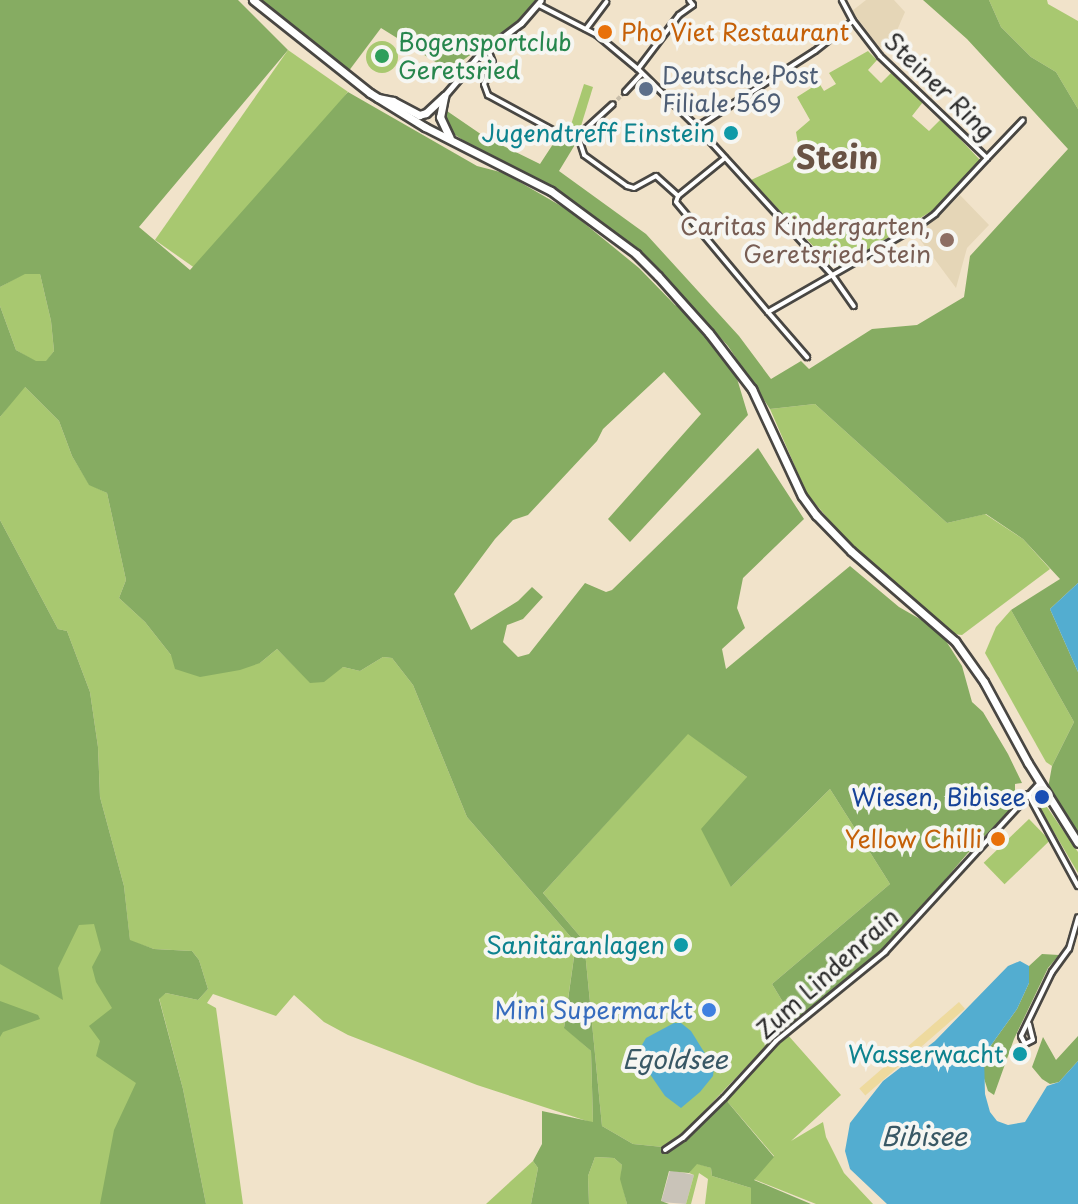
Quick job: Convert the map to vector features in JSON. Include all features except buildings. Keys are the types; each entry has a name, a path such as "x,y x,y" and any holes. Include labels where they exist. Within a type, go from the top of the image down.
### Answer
{"main road":[{"path":"253,0 378,98 425,127 551,191 624,245 658,276 709,333 752,389 797,486 816,515 851,551 955,641 984,682 1078,843"},
{"path":"378,98 393,101 419,115 426,113 444,96"},
{"path":"425,127 444,96"},
{"path":"444,96 440,117 454,142"}],"street":[{"path":"625,92 679,15 693,5 689,0"},
{"name":"Steiner Ring","path":"842,0 853,21 880,56 987,158"},
{"path":"444,96 487,47 540,2 586,29 640,71 697,127 832,275 854,306"},
{"path":"586,29 606,2"},
{"path":"697,127 815,51 853,21"},
{"path":"487,47 493,63 484,84 488,95 556,132 578,136"},
{"path":"578,136 613,104"},
{"name":"Steiner Ring","path":"768,312 935,214 1023,120"},
{"path":"578,136 584,155 627,186 634,188 656,176 678,196"},
{"path":"725,158 678,196 676,202 807,357"},
{"name":"Zum Lindenrain","path":"665,1150 683,1138 724,1098 776,1041 885,952 1041,783"},
{"path":"1028,794 1078,886"},
{"path":"1029,1024 1033,1040 1025,1044 1021,1036 1052,972 1069,949 1078,917"}],"shaded area":[{"path":"866,0 894,0 905,12 895,35 880,48 852,11"},
{"name":"Caritas Kindergarten, Geretsried Stein","path":"960,195 989,225 967,248 956,288 915,233 937,218"},
{"path":"670,1170 694,1175 686,1204 661,1202"}],"green space":[{"path":"0,0 238,0 288,50 139,227 190,270 348,92 477,166 504,173 568,210 639,268 675,305 685,310 735,372 748,415 630,542 608,519 701,414 664,372 603,429 597,441 528,515 513,520 495,539 454,594 471,630 518,601 532,587 543,597 523,619 507,625 503,642 518,657 529,654 585,583 606,592 612,590 758,448 804,519 743,578 737,608 745,628 722,649 726,669 850,566 899,607 939,630 962,666 972,702 983,712 1022,783 1015,784 1015,791 1022,793 1017,803 967,854 884,951 795,1022 772,984 890,884 830,789 731,887 701,829 747,777 688,734 543,893 584,941 602,1126 633,1144 663,1147 680,1135 688,1139 726,1100 774,1157 754,1180 811,1204 751,1204 751,1188 712,1176 711,1168 697,1164 689,1173 669,1171 661,1201 669,1204 627,1204 620,1179 622,1165 614,1158 595,1157 588,1176 589,1204 531,1204 538,1168 533,1161 542,1144 542,1111 593,1122 591,1051 564,1028 576,943 467,817 413,685 392,658 383,657 360,671 343,667 324,682 310,683 277,649 260,663 200,677 175,669 171,655 145,622 119,598 126,580 107,493 89,485 72,456 59,421 25,387 0,417 0,306 16,350 36,361 46,361 54,351 51,321 40,274 25,274 0,287"},
{"path":"257,0 539,0 519,21 456,65 442,66 381,28 348,72"},
{"path":"923,0 989,0 1001,27 1031,57 1056,72 1078,109 1078,583 1050,609 1078,672 1078,836 1048,788 1052,766 1074,722 1011,610 1060,579 1023,539 986,514 947,523 815,404 770,409 728,346 639,249 553,187 497,162 452,133 446,123 447,111 485,137 540,164 555,141 562,138 576,143 559,171 646,234 739,336 771,379 801,361 809,369 872,329 917,325 964,297 970,256 1068,149 967,39"},
{"path":"989,0 1047,0 1048,4 1078,21 1078,109 1056,72 1031,57 1001,27"},
{"name":"Bogensportclub Geretsried","path":"382,41 394,45 398,57 394,69 382,73 370,69 366,57 370,45"},
{"path":"288,50 348,92 215,282 155,240"},
{"path":"868,51 877,60 868,70 881,83 891,73 923,102 912,116 929,131 941,119 980,160 935,209 843,265 833,267 751,180 790,162 799,149 796,132 810,120 797,97 819,83 824,91 836,84 829,73"},
{"path":"584,84 593,87 581,126 569,131"},
{"path":"25,273 40,274 51,321 54,351 46,362 36,362 16,350 0,306 0,287"},
{"path":"24,386 59,421 72,456 89,484 107,493 126,580 119,598 145,622 171,655 260,663 277,649 310,682 343,667 360,671 383,657 392,658 413,685 467,817 576,943 564,1027 591,1051 593,1123 477,1085 348,1035 324,1022 294,995 276,1016 213,994 207,1003 216,1008 243,1204 206,1204 183,1089 159,998 166,993 198,1000 208,989 199,960 192,951 154,949 130,941 124,886 100,797 98,747 90,692 67,631 58,629 0,520 0,417"},
{"path":"815,404 947,523 985,514 1023,539 1050,569 962,635 953,634 854,549 807,494 770,409"},
{"path":"0,520 58,629 67,631 90,692 98,747 100,797 124,886 130,940 154,949 192,951 199,960 208,989 198,1000 166,993 159,999 183,1089 206,1204 100,1204 114,1130 136,1083 96,1056 100,1041 89,1026 112,1008 96,982 92,967 101,950 94,924 79,925 58,968 63,1000 0,964"},
{"path":"1011,610 1074,722 1052,766 1046,762 985,653 996,627"},
{"path":"688,733 747,777 731,887 830,789 890,884 772,984 795,1022 768,1044 687,1129 663,1147 633,1144 602,1126 584,941 543,893"},
{"path":"1040,797 1078,852 1078,873 1038,805"},
{"path":"1029,819 1050,841 1005,884 984,863"},
{"path":"101,910 182,1204 0,1204 0,924"},
{"path":"1042,954 1059,955 1048,968 1014,1039 994,1095 988,1091 981,1069 984,1055 1017,1009 1029,983 1029,966"},
{"path":"0,1001 38,1015 40,1019 3,1032 0,1037"},
{"path":"787,1034 841,1095 791,1141 823,1122 826,1137 844,1173 873,1204 816,1204 753,1179 774,1156 726,1100"},
{"path":"1078,1036 1078,1061 1059,1082 1050,1084 1042,1079 1032,1067 1043,1037 1056,1060"},
{"path":"595,1157 614,1158 622,1165 621,1179 627,1204 589,1204 588,1176"},
{"path":"533,1161 538,1168 531,1204 486,1204"},
{"path":"696,1163 711,1168 712,1176 751,1188 751,1204 705,1204 708,1179 699,1173 691,1204 686,1204 694,1175 689,1173"}],"sand":[{"path":"959,1002 965,1009 865,1095 859,1089"}],"water":[{"path":"1078,583 1078,672 1050,609"},
{"name":"Bibisee","path":"1020,961 1029,966 1029,983 1017,1009 984,1055 985,1094 990,1112 997,1121 1008,1125 1025,1122 1047,1086 1059,1082 1078,1061 1078,1204 887,1204 850,1169 845,1151 850,1123 883,1081 935,1041 1008,966"},
{"name":"Egoldsee","path":"674,1023 681,1023 691,1031 714,1068 713,1076 700,1092 681,1108 665,1096 643,1064 639,1050 646,1038"}],"tunnel":[{"path":"613,104 625,92"}],"place":[{"name":"Pho Viet Restaurant","path":"605,32"},
{"name":"Bogensportclub Geretsried","path":"382,56"},
{"name":"Deutsche Post Filiale 569","path":"646,89"},
{"name":"Jugendtreff Einstein","path":"731,133"},
{"name":"Caritas Kindergarten, Geretsried Stein","path":"947,240"},
{"name":"Wiesen, Bibisee","path":"1042,797"},
{"name":"Yellow Chilli","path":"998,839"},
{"name":"Sanitäranlagen","path":"681,945"},
{"name":"Mini Supermarkt","path":"709,1010"},
{"name":"Wasserwacht","path":"1020,1054"}],"district":[{"name":"Stein","path":"837,156"}]}
